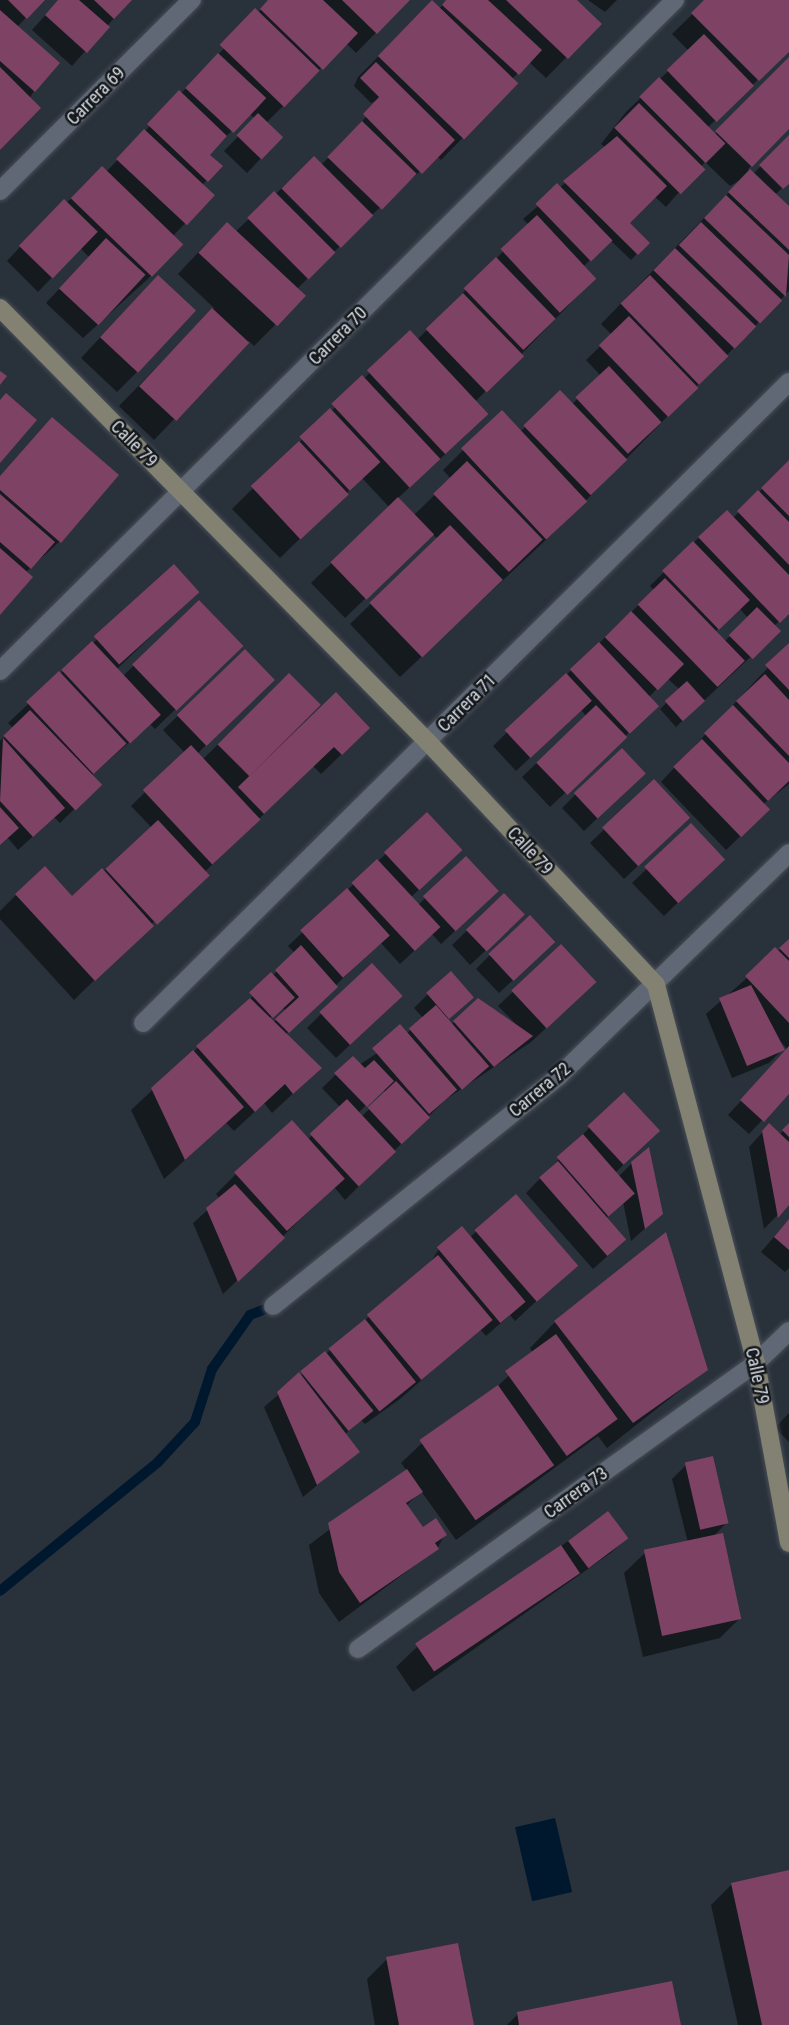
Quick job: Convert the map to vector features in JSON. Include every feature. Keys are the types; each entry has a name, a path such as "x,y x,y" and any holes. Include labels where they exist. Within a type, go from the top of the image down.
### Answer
{"street":[{"name":"Carrera 69","path":"0,191 192,0"},
{"name":"Carrera 70","path":"0,671 675,0"},
{"name":"Calle 79","path":"0,308 428,742 656,985 756,1363 789,1543"},
{"name":"Carrera 71","path":"143,1023 789,383"},
{"name":"Carrera 72","path":"273,1307 558,1077 656,985 789,853"},
{"name":"Carrera 73","path":"358,1649 756,1363 789,1331"}],"water":[{"path":"555,1818 572,1892 532,1901 515,1827"}],"building":[{"path":"8,0 45,0 27,19"},
{"path":"58,0 79,0 110,27 87,53 45,15"},
{"path":"94,0 132,0 114,19"},
{"path":"268,0 323,0 358,33 323,70 260,9"},
{"path":"342,0 410,0 377,34"},
{"path":"432,0 518,83 464,139 378,56"},
{"path":"446,0 488,0 542,50 519,75 442,5"},
{"path":"506,0 577,0 602,24 568,59"},
{"path":"704,0 789,0 789,52 759,81 691,13"},
{"path":"255,8 320,71 284,107 220,45"},
{"path":"0,10 60,63 35,92 0,61"},
{"path":"704,34 754,86 717,122 667,70"},
{"path":"218,53 266,98 234,133 185,88"},
{"path":"789,57 789,129 752,167 715,131"},
{"path":"376,62 455,140 422,174 363,114 379,97 360,78"},
{"path":"0,67 41,108 0,150"},
{"path":"659,77 725,143 706,163 639,97"},
{"path":"179,90 227,136 210,155 223,166 208,182 147,124"},
{"path":"639,103 705,169 681,194 614,128"},
{"path":"258,113 283,137 262,160 236,135"},
{"path":"362,121 417,174 382,210 327,157"},
{"path":"144,129 215,195 187,225 116,159"},
{"path":"789,135 789,184 783,189 759,165"},
{"path":"617,136 667,186 630,223 650,243 638,255 563,181"},
{"path":"314,156 373,215 341,248 281,189"},
{"path":"102,166 183,244 152,277 71,198"},
{"path":"750,169 789,206 789,250 728,192"},
{"path":"557,183 613,241 591,261 535,204"},
{"path":"274,191 336,253 309,279 247,218"},
{"path":"726,195 789,255 786,297 704,218"},
{"path":"64,199 98,232 53,278 19,246"},
{"path":"537,215 596,279 560,313 500,249"},
{"path":"227,222 306,296 277,326 198,253"},
{"path":"701,222 782,300 760,324 679,245"},
{"path":"106,238 145,275 98,325 59,288"},
{"path":"675,248 756,326 735,349 653,270"},
{"path":"496,257 556,319 523,350 464,288"},
{"path":"158,275 196,310 138,373 100,337"},
{"path":"650,275 728,356 699,385 621,303"},
{"path":"463,293 524,356 487,392 426,329"},
{"path":"212,308 249,343 176,421 139,386"},
{"path":"629,316 698,388 668,417 599,345"},
{"path":"410,330 488,414 445,454 367,370"},
{"path":"609,366 662,422 628,454 575,397"},
{"path":"0,371 7,376 0,385"},
{"path":"362,375 440,459 410,488 331,404"},
{"path":"560,390 627,460 591,495 523,425"},
{"path":"6,393 37,420 0,463 0,400"},
{"path":"330,408 380,462 350,491 299,437"},
{"path":"502,410 587,501 546,540 461,448"},
{"path":"52,417 119,475 61,543 0,490 0,476"},
{"path":"299,441 349,494 301,539 251,486"},
{"path":"789,460 789,516 761,488"},
{"path":"467,461 543,539 509,572 433,494"},
{"path":"758,490 789,522 789,565 737,511"},
{"path":"0,494 55,542 31,569 0,542"},
{"path":"398,497 434,534 367,600 330,562"},
{"path":"727,510 789,575 789,614 780,623 698,537"},
{"path":"450,525 503,580 422,657 369,603"},
{"path":"693,541 750,600 719,630 662,571"},
{"path":"0,548 33,577 0,615"},
{"path":"174,564 199,592 119,665 94,636"},
{"path":"665,578 745,661 718,687 638,604"},
{"path":"199,600 243,646 177,711 132,665"},
{"path":"757,607 781,631 753,659 729,635"},
{"path":"631,611 684,664 658,690 605,637"},
{"path":"92,641 161,715 130,744 61,670"},
{"path":"599,642 659,706 630,734 570,669"},
{"path":"789,643 789,690 765,665"},
{"path":"245,649 275,680 207,746 177,715"},
{"path":"59,671 127,743 94,774 26,702"},
{"path":"289,673 321,705 249,776 218,744"},
{"path":"566,673 592,701 530,758 505,730"},
{"path":"765,674 789,700 789,756 736,701"},
{"path":"687,681 705,701 683,721 665,701"},
{"path":"336,692 370,728 342,755 334,747 264,814 238,787"},
{"path":"596,705 627,737 568,795 536,763"},
{"path":"733,705 789,763 789,781 768,801 704,733"},
{"path":"30,710 102,785 76,811 3,736"},
{"path":"3,738 65,808 33,837 0,801"},
{"path":"702,739 770,809 741,837 673,767"},
{"path":"191,745 261,820 212,865 143,790"},
{"path":"622,748 646,774 598,819 574,793"},
{"path":"654,779 690,818 638,866 602,827"},
{"path":"0,807 19,828 0,845"},
{"path":"427,812 462,850 419,890 384,852"},
{"path":"158,820 210,876 157,925 105,869"},
{"path":"691,823 725,860 678,903 644,867"},
{"path":"466,856 499,891 456,931 423,896"},
{"path":"377,859 440,927 415,951 351,883"},
{"path":"45,866 72,896 102,868 154,926 95,981 15,894"},
{"path":"347,888 390,936 343,978 300,930"},
{"path":"504,893 525,915 487,951 466,930"},
{"path":"530,915 555,942 514,981 488,954"},
{"path":"789,939 789,958 779,948"},
{"path":"561,944 596,982 547,1028 511,990"},
{"path":"301,945 338,987 289,1033 275,1019 299,997 275,970"},
{"path":"775,947 789,961 789,1023 745,976"},
{"path":"372,963 403,996 350,1045 319,1012"},
{"path":"451,971 474,997 449,1019 426,993"},
{"path":"271,972 295,998 273,1018 249,992"},
{"path":"751,985 785,1050 747,1066 719,998"},
{"path":"250,998 322,1068 293,1094 285,1084 255,1112 196,1046"},
{"path":"478,998 533,1036 494,1067 453,1021"},
{"path":"436,1005 489,1066 462,1090 409,1029"},
{"path":"400,1024 457,1090 429,1114 372,1048"},
{"path":"789,1046 789,1094 764,1122 740,1100"},
{"path":"193,1050 244,1107 185,1160 151,1088"},
{"path":"353,1056 365,1068 374,1060 394,1081 367,1107 334,1073"},
{"path":"396,1081 430,1118 402,1144 367,1108"},
{"path":"624,1092 660,1131 624,1165 587,1126"},
{"path":"347,1099 396,1152 359,1186 310,1134"},
{"path":"292,1120 345,1179 287,1231 234,1172"},
{"path":"769,1123 789,1142 789,1205 778,1218 762,1131"},
{"path":"789,1123 789,1137 782,1130"},
{"path":"583,1134 635,1194 608,1217 557,1157"},
{"path":"649,1147 663,1214 645,1229 631,1162"},
{"path":"558,1161 626,1239 607,1256 539,1177"},
{"path":"235,1184 285,1238 238,1282 206,1208"},
{"path":"516,1194 578,1266 537,1302 474,1230"},
{"path":"789,1219 789,1250 774,1237"},
{"path":"462,1226 526,1302 500,1323 437,1247"},
{"path":"666,1232 708,1370 633,1423 554,1321"},
{"path":"438,1255 493,1320 421,1380 367,1315"},
{"path":"365,1319 416,1382 379,1412 328,1349"},
{"path":"556,1334 618,1419 567,1456 505,1371"},
{"path":"325,1351 373,1411 349,1431 300,1371"},
{"path":"299,1372 360,1452 317,1485 277,1392"},
{"path":"498,1385 554,1465 476,1520 419,1440"},
{"path":"713,1456 729,1523 700,1530 685,1463"},
{"path":"407,1469 423,1492 406,1503 423,1527 436,1518 447,1535 435,1543 439,1549 360,1603 339,1572 328,1523"},
{"path":"608,1511 628,1538 589,1568 568,1541"},
{"path":"723,1533 741,1619 662,1636 644,1550"},
{"path":"561,1545 580,1573 434,1672 415,1643"},
{"path":"789,1870 789,2025 762,2025 731,1883"},
{"path":"458,1943 474,2025 399,2025 386,1957"},
{"path":"672,1981 681,2025 519,2025 517,2012"}],"waterway":[{"path":"0,1591 158,1462 195,1422 212,1369 250,1315 273,1306"}]}
